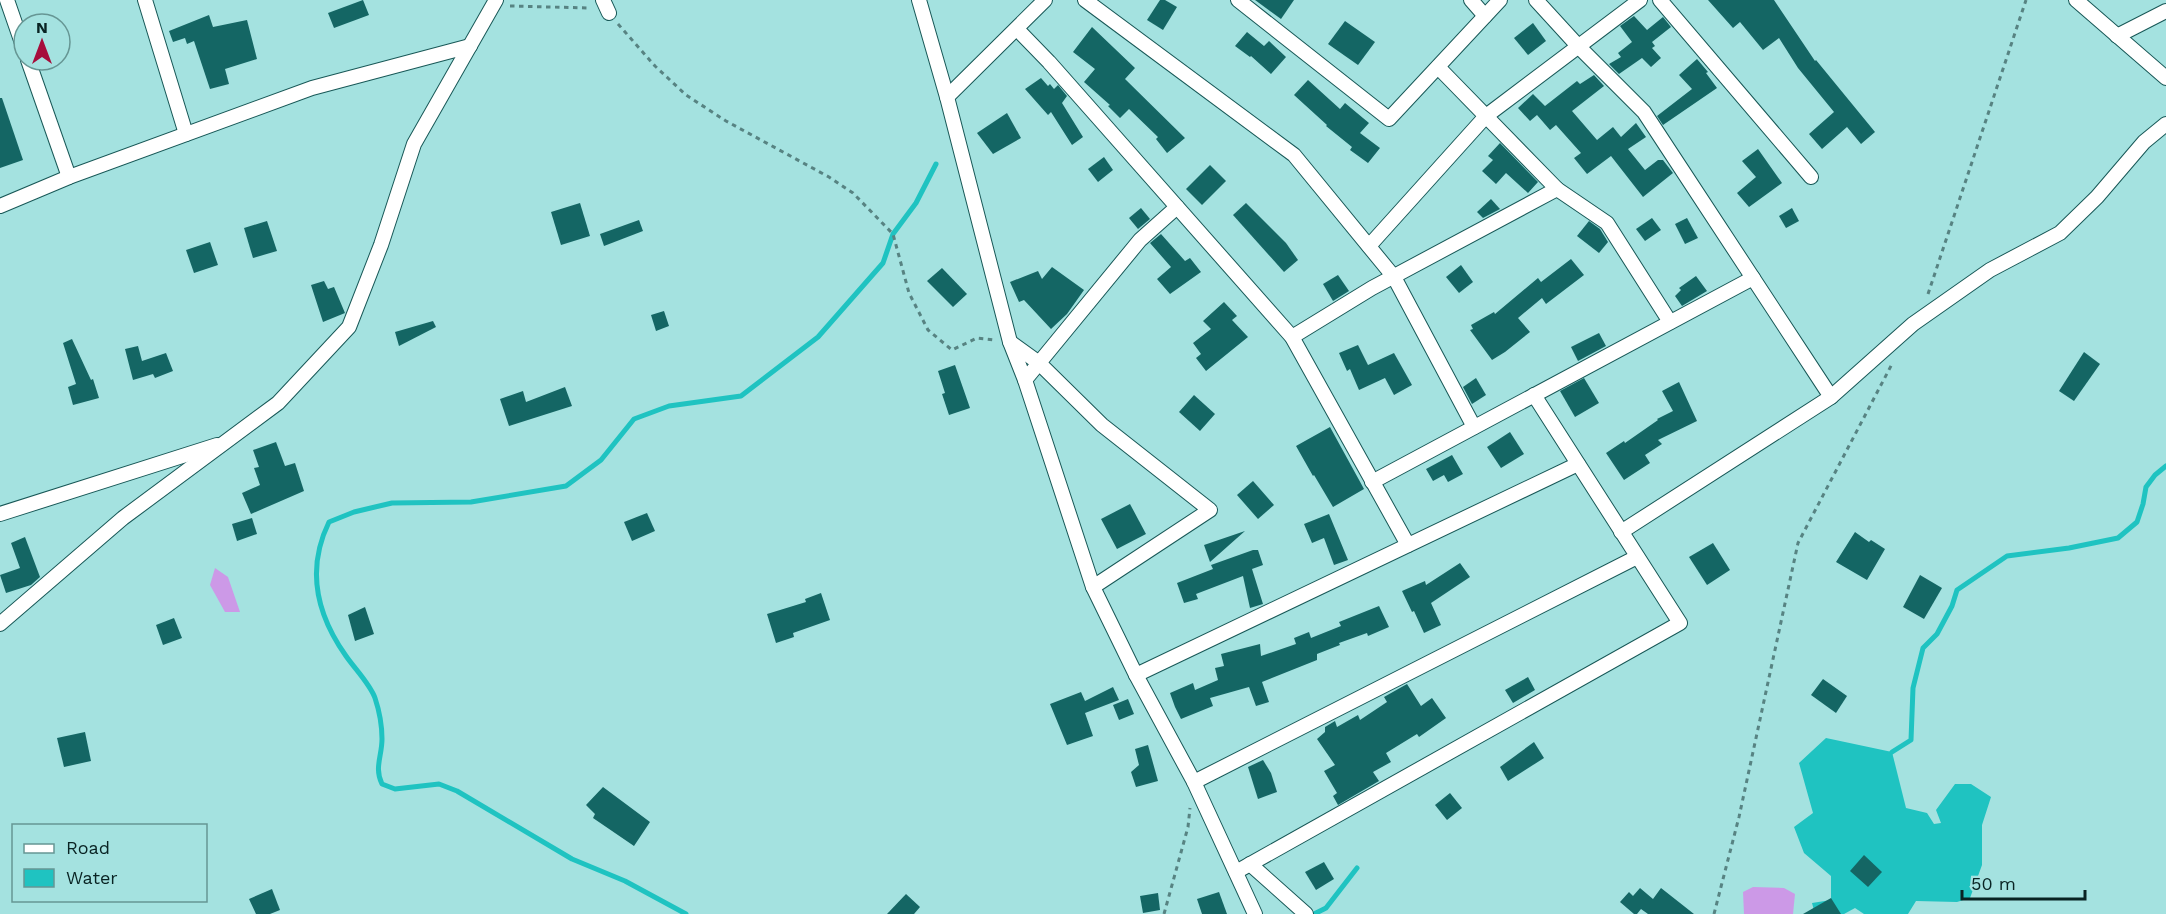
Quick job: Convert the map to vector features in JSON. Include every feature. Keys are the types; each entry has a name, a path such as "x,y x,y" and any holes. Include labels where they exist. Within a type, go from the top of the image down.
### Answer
{"street":[{"path":"7,0 12,14"},
{"path":"145,0 186,134"},
{"path":"919,0 947,97 1010,342 1025,380 1093,586 1136,675 1194,782 1256,914"},
{"path":"947,97 1045,0"},
{"path":"1085,0 1294,155 1394,276 1474,427"},
{"path":"1238,0 1389,119 1500,0"},
{"path":"1470,0 1485,16"},
{"path":"1536,0 1644,112 1831,398"},
{"path":"1369,246 1486,116 1640,0"},
{"path":"1660,0 1811,177"},
{"path":"2076,0 2166,78"},
{"path":"0,624 123,518 278,403 349,327 381,245 414,144 494,3"},
{"path":"2117,36 2166,11"},
{"path":"1017,30 1049,62 1292,337 1408,545"},
{"path":"0,206 69,177 312,88 470,46"},
{"path":"1438,67 1557,189 1607,223 1670,322"},
{"path":"32,72 69,177"},
{"path":"1621,532 1831,398 1913,324 1990,270 2060,233 2097,197 2144,142 2166,124"},
{"path":"1292,337 1394,276 1557,189"},
{"path":"1025,380 1140,240 1177,207"},
{"path":"1372,482 1753,278"},
{"path":"1010,342 1039,363 1102,425 1210,510 1093,586"},
{"path":"1236,872 1680,623 1534,395"},
{"path":"0,514 228,441"},
{"path":"1136,675 1578,464"},
{"path":"1194,782 1637,557"},
{"path":"1250,864 1306,914"}],"path":[{"path":"1927,297 2026,0"},
{"path":"494,3 591,8 606,6 655,66 686,95 726,121 829,177 853,193 893,234 909,293 928,330 952,350 977,338 1010,342"},
{"path":"1714,914 1739,817 1798,543 1897,355"},
{"path":"1164,914 1188,826 1194,782"}],"shaded area":[{"path":"215,568 228,577 240,612 225,612 210,585"},
{"path":"1753,887 1784,888 1795,894 1793,914 1744,914 1743,892"}],"water":[{"path":"1826,738 1892,752 1906,808 1927,813 1934,824 1941,823 1936,810 1955,784 1971,784 1991,797 1982,825 1982,865 1970,898 1957,902 1916,901 1908,914 1864,914 1855,908 1844,914 1815,914 1812,903 1831,900 1831,876 1804,853 1794,827 1813,813 1799,763"}],"building":[{"path":"363,0 369,15 334,28 328,13"},
{"path":"1160,0 1165,0 1177,7 1163,30 1147,20"},
{"path":"1255,0 1294,0 1281,19"},
{"path":"1708,0 1774,0 1815,61 1875,132 1861,144 1847,127 1822,149 1809,134 1834,112 1798,68 1779,38 1763,50 1740,22 1733,28"},
{"path":"209,15 213,27 247,20 257,59 225,69 229,84 210,89 194,41 187,44 185,38 173,42 169,31"},
{"path":"1634,16 1647,30 1663,17 1671,27 1652,42 1655,46 1652,48 1661,58 1651,67 1642,58 1619,74 1609,64 1621,57 1618,53 1632,42 1620,26"},
{"path":"1345,21 1375,42 1358,65 1328,44"},
{"path":"1533,23 1546,41 1528,55 1514,38"},
{"path":"1092,27 1135,68 1125,79 1185,138 1167,153 1156,139 1158,137 1129,109 1120,118 1108,106 1110,105 1084,82 1095,69 1073,52"},
{"path":"1247,32 1264,46 1269,41 1286,57 1271,74 1251,56 1235,46"},
{"path":"1697,59 1717,88 1663,125 1657,116 1692,89 1679,75"},
{"path":"1594,75 1604,86 1572,111 1597,140 1613,127 1621,137 1636,123 1646,137 1628,149 1645,170 1658,160 1663,160 1673,173 1643,197 1611,156 1587,174 1574,158 1581,153 1556,125 1550,130 1537,115 1530,121 1518,108 1533,94 1545,106 1577,81 1580,84"},
{"path":"1041,78 1054,89 1058,85 1067,96 1062,103 1083,137 1072,145 1051,112 1048,115 1025,89"},
{"path":"1308,80 1340,109 1345,103 1369,123 1360,133 1380,148 1368,163 1350,150 1352,147 1294,95"},
{"path":"0,98 2,98 23,160 0,168"},
{"path":"1007,113 1021,138 993,154 977,133"},
{"path":"1500,143 1538,182 1528,193 1506,173 1496,184 1482,171 1493,160 1488,156"},
{"path":"1758,149 1782,183 1749,207 1737,193 1756,177 1742,161"},
{"path":"1104,157 1113,170 1098,182 1088,169"},
{"path":"1210,165 1226,181 1202,205 1186,189"},
{"path":"1491,199 1500,209 1483,218 1477,212"},
{"path":"580,203 590,236 561,245 551,212"},
{"path":"1246,203 1286,243 1298,260 1284,272 1233,215"},
{"path":"1141,208 1150,219 1138,229 1129,218"},
{"path":"1792,208 1799,221 1786,228 1779,216"},
{"path":"1652,218 1661,230 1645,241 1636,229"},
{"path":"1687,218 1698,238 1685,244 1675,224"},
{"path":"639,220 643,231 604,246 600,234"},
{"path":"267,221 277,251 253,258 244,228"},
{"path":"1589,221 1600,229 1608,242 1599,253 1577,236"},
{"path":"1161,234 1185,261 1190,258 1201,272 1170,294 1157,279 1171,267 1150,243"},
{"path":"210,242 218,265 194,273 186,250"},
{"path":"1571,259 1584,275 1546,304 1542,298 1518,318 1530,332 1492,360 1470,330 1473,329 1471,325 1494,312 1495,314 1538,278 1541,282"},
{"path":"1461,265 1473,282 1459,293 1446,277"},
{"path":"1052,267 1084,290 1067,314 1051,329 1024,300 1019,302 1010,282 1038,271 1042,279"},
{"path":"942,268 967,294 953,307 927,281"},
{"path":"1338,275 1349,291 1333,301 1323,284"},
{"path":"1696,276 1707,291 1682,306 1675,296 1681,290 1679,288"},
{"path":"324,281 328,289 334,287 345,313 323,322 311,285"},
{"path":"1224,302 1237,316 1232,320 1248,337 1206,371 1196,358 1201,354 1193,343 1211,329 1203,321"},
{"path":"664,311 669,326 656,331 651,315"},
{"path":"433,321 436,327 399,346 395,332"},
{"path":"1599,333 1606,346 1578,361 1571,347"},
{"path":"72,339 91,380 93,379 99,398 73,405 68,387 76,384 63,343"},
{"path":"1358,345 1368,365 1394,353 1412,385 1394,395 1385,378 1359,390 1350,369 1347,371 1339,353"},
{"path":"138,346 142,361 166,353 173,371 155,378 153,374 133,380 125,349"},
{"path":"2084,352 2100,364 2074,401 2059,391"},
{"path":"955,365 970,408 949,415 938,371"},
{"path":"1476,378 1486,395 1472,404 1463,387"},
{"path":"1584,378 1599,403 1575,417 1560,391"},
{"path":"1679,382 1697,421 1658,440 1662,444 1645,455 1650,463 1624,480 1606,453 1673,411 1662,391"},
{"path":"565,387 572,406 509,426 500,399 523,391 526,402"},
{"path":"1194,395 1215,414 1200,431 1179,412"},
{"path":"1330,427 1364,489 1333,507 1296,446"},
{"path":"1510,432 1524,454 1501,468 1487,447"},
{"path":"276,442 285,466 295,463 304,491 251,514 242,493 260,485 254,468 259,467 253,450"},
{"path":"1452,455 1463,474 1448,482 1444,475 1433,481 1426,469"},
{"path":"1253,481 1274,505 1258,519 1237,495"},
{"path":"1130,504 1146,534 1117,549 1101,519"},
{"path":"647,513 655,531 632,541 624,522"},
{"path":"1329,514 1348,560 1334,565 1324,538 1312,543 1304,524"},
{"path":"252,518 257,534 237,541 232,524"},
{"path":"1245,531 1210,562 1204,545"},
{"path":"1855,532 1885,549 1867,580 1836,562"},
{"path":"25,537 40,577 31,585 6,593 0,575 20,568 11,543"},
{"path":"1713,543 1730,570 1707,585 1689,557"},
{"path":"1258,550 1263,565 1252,569 1263,604 1250,608 1243,576 1196,594 1198,599 1184,603 1177,583 1213,569 1211,565"},
{"path":"1460,563 1470,577 1431,603 1441,625 1424,633 1402,591 1425,581 1426,585"},
{"path":"1920,575 1942,588 1924,619 1903,607"},
{"path":"821,593 830,620 793,633 794,637 776,643 767,614 806,602 805,599"},
{"path":"1379,606 1389,627 1368,636 1367,633 1339,643 1340,645 1317,654 1317,660 1262,682 1269,702 1256,706 1249,687 1210,698 1213,706 1181,719 1170,693 1193,683 1195,690 1218,680 1215,668 1224,666 1221,654 1260,644 1261,656 1296,644 1294,638 1309,632 1311,638 1341,626 1339,622"},
{"path":"365,607 374,634 355,641 348,615"},
{"path":"174,618 182,638 163,645 156,625"},
{"path":"1528,677 1535,690 1513,703 1505,690"},
{"path":"1823,679 1847,696 1836,713 1811,695"},
{"path":"1407,684 1421,706 1432,698 1446,718 1419,737 1417,734 1386,753 1391,762 1373,772 1379,781 1338,805 1333,796 1337,793 1324,771 1335,765 1317,739 1325,732 1325,727 1335,721 1337,727 1358,715 1360,720 1387,702 1384,697"},
{"path":"1113,687 1119,700 1085,713 1093,736 1067,745 1050,704 1081,692 1085,701"},
{"path":"1128,699 1134,714 1119,720 1113,705"},
{"path":"85,732 91,761 64,767 57,738"},
{"path":"1534,742 1544,758 1508,781 1500,767"},
{"path":"1148,745 1158,781 1136,787 1131,772 1139,765 1135,749"},
{"path":"1263,760 1271,773 1277,792 1258,799 1248,767"},
{"path":"603,787 650,822 634,846 593,818 595,814 586,805"},
{"path":"1450,793 1462,808 1447,820 1435,805"},
{"path":"1864,855 1882,872 1868,887 1850,871"},
{"path":"1324,862 1334,879 1316,890 1305,872"},
{"path":"1640,888 1653,899 1661,888 1694,914 1648,914 1641,909 1634,914 1620,902 1629,892 1633,896"},
{"path":"272,889 280,910 270,914 256,914 249,899"},
{"path":"1219,892 1227,914 1202,914 1197,899"},
{"path":"1158,893 1160,910 1143,913 1140,896"},
{"path":"906,894 920,907 914,914 887,914"},
{"path":"1831,898 1841,914 1803,914"}],"waterway":[{"path":"686,914 625,881 572,859 457,791 439,784 395,789 382,784 378,767 382,745 381,729 375,698 336,640 322,608 317,574 322,540 329,522 354,512 392,503 471,502 566,486 601,460 634,419 669,406 741,396 818,337 883,263 893,234 916,203 936,164"},
{"path":"1892,752 1911,740 1913,688 1923,648 1937,634 1952,606 1957,590 2007,556 2069,548 2118,538 2137,522 2146,487 2166,466"},
{"path":"1314,914 1326,908 1357,868"}]}
